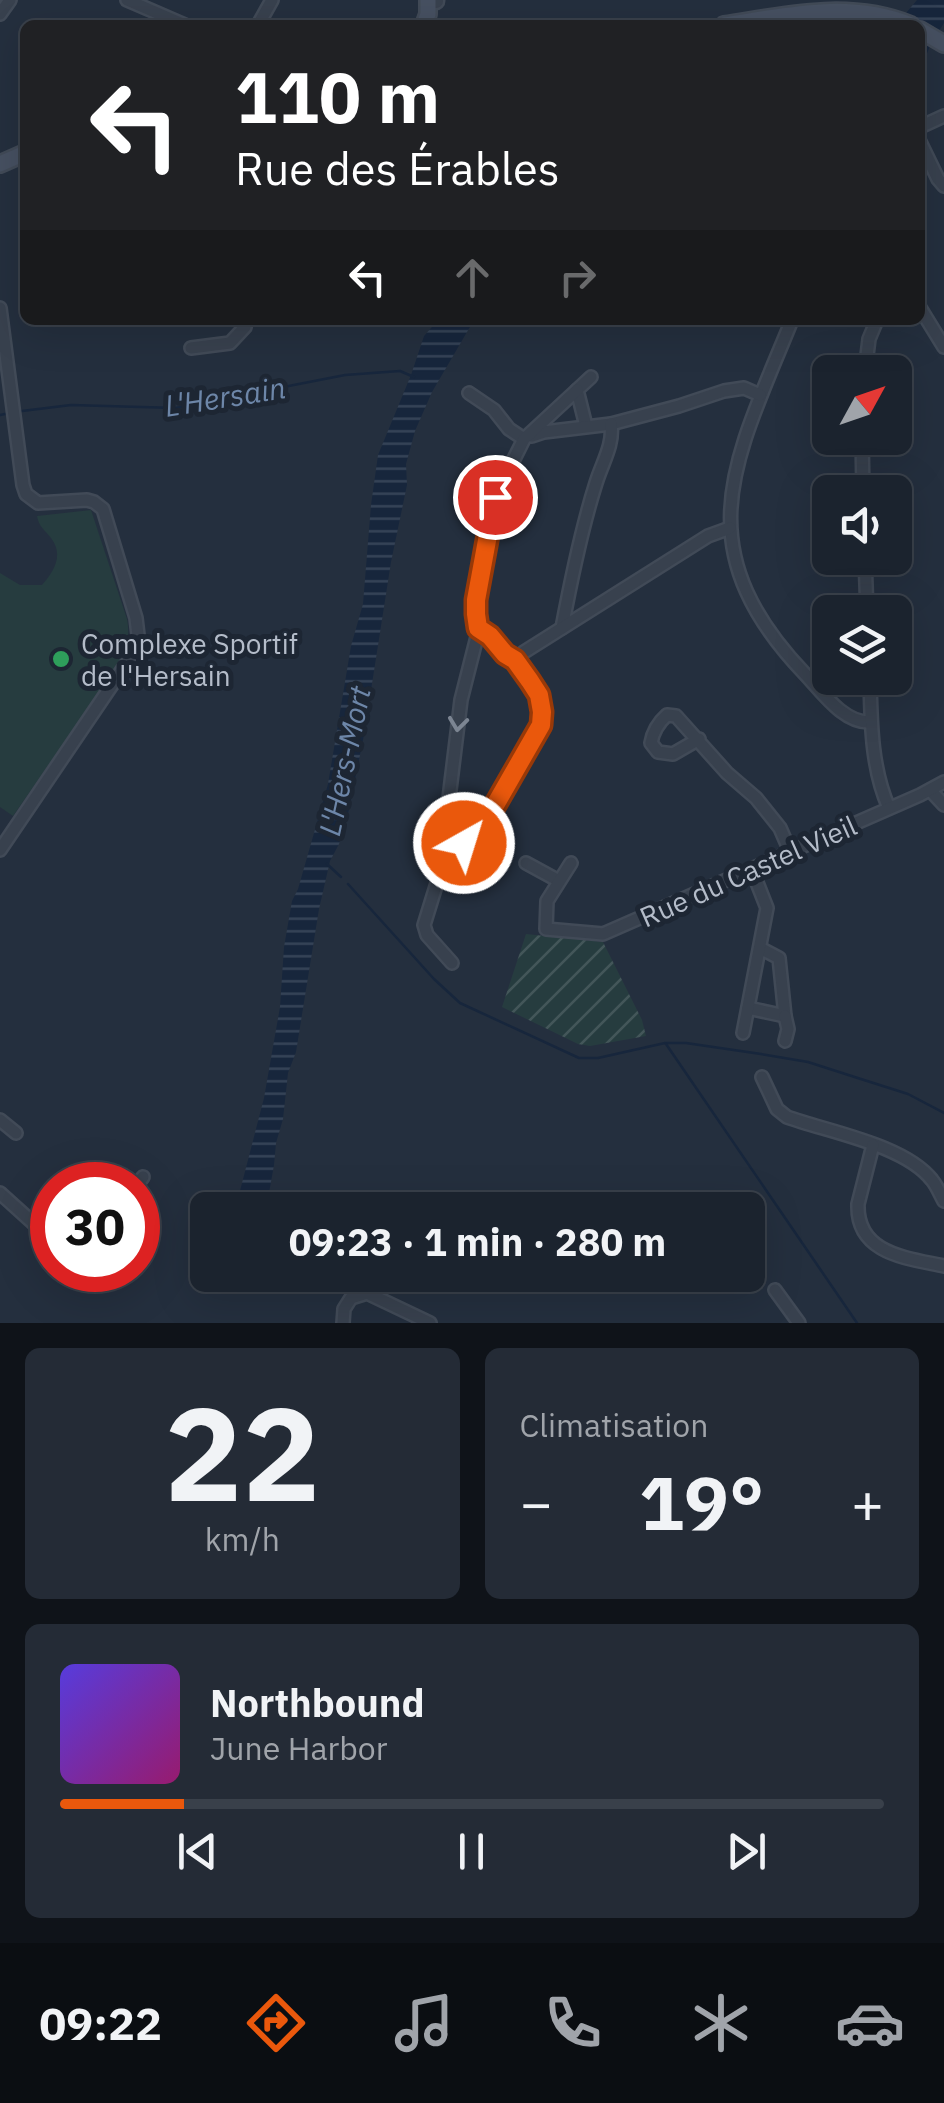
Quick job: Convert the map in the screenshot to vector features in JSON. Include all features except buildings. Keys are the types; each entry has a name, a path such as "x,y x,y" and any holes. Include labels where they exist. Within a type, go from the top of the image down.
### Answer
{"main road":[{"path":"753,20 858,6 900,20"}],"street":[{"path":"0,14 10,0"},
{"path":"128,0 174,20"},
{"path":"925,152 944,186"},
{"path":"0,308 22,485 31,499 42,504 87,500 103,509 138,635 134,652 0,850"},
{"path":"925,316 944,347"},
{"path":"190,348 230,343 246,325"},
{"path":"790,325 740,450 733,482 732,548 750,599 768,631 845,714 872,722"},
{"path":"868,355 875,325"},
{"path":"452,963 427,935 424,925 444,856 461,700 478,628 476,600 495,497 524,439 590,377"},
{"path":"524,439 544,432 612,424 724,391 744,388 760,395"},
{"path":"576,390 586,426"},
{"path":"470,393 524,439"},
{"path":"562,628 596,483 613,436 612,424"},
{"path":"515,660 708,536 730,528"},
{"path":"569,586 577,598 596,608"},
{"path":"444,856 478,835 541,725 539,695 515,660 478,628"},
{"path":"871,695 875,757 889,808"},
{"path":"698,740 726,773 756,798 780,828 790,851"},
{"name":"Rue du Castel Vieil","path":"559,882 547,901 546,929 603,934 944,782"},
{"path":"930,790 944,805"},
{"path":"445,831 464,843"},
{"path":"526,863 559,882 570,863"},
{"path":"743,1033 768,908 752,870"},
{"path":"760,948 779,958 788,1028 786,1041"},
{"path":"748,1008 785,1016"},
{"path":"762,1077 777,1109 787,1117 894,1152 932,1180 944,1201"},
{"path":"0,1120 16,1133"},
{"path":"873,1145 858,1204 864,1232 876,1246 892,1255 944,1266"},
{"path":"0,1193 30,1220"},
{"path":"776,1290 799,1323"},
{"path":"343,1323 344,1309 351,1298 367,1294 430,1323"}],"green space":[{"name":"Complexe Sportif de l'Hersain","path":"91,510 127,619 126,646 115,670 13,816 0,807 0,573 20,585 42,585 54,568 57,551 37,516"},
{"path":"526,934 603,942 642,1020 646,1036 590,1046 578,1044 502,1007"}],"water":[{"path":"917,0 944,0 944,23 925,58 925,20 906,20 906,13"},
{"name":"L'Hers-Mort","path":"434,325 471,325 432,392 406,464 407,485 364,735 347,819 330,861 319,909 269,1192 240,1192 264,1098 280,1007 292,901 328,784 351,646 363,604 378,455 424,336"}],"waterway":[{"name":"L'Hersain","path":"22,411 71,405 176,408 345,375 400,371 414,377"},
{"name":"L'Hersain","path":"0,415 5,414"},
{"path":"327,864 341,877"},
{"path":"348,884 460,1003 579,1058 598,1058 665,1043 761,1054 808,1062 908,1094 944,1113"},
{"path":"666,1044 857,1323"}],"place":[{"name":"Complexe Sportif de l'Hersain","path":"61,659"}],"route":[{"path":"464,843 478,835 541,725 539,695 515,660 478,628 476,600 495,497"}]}
